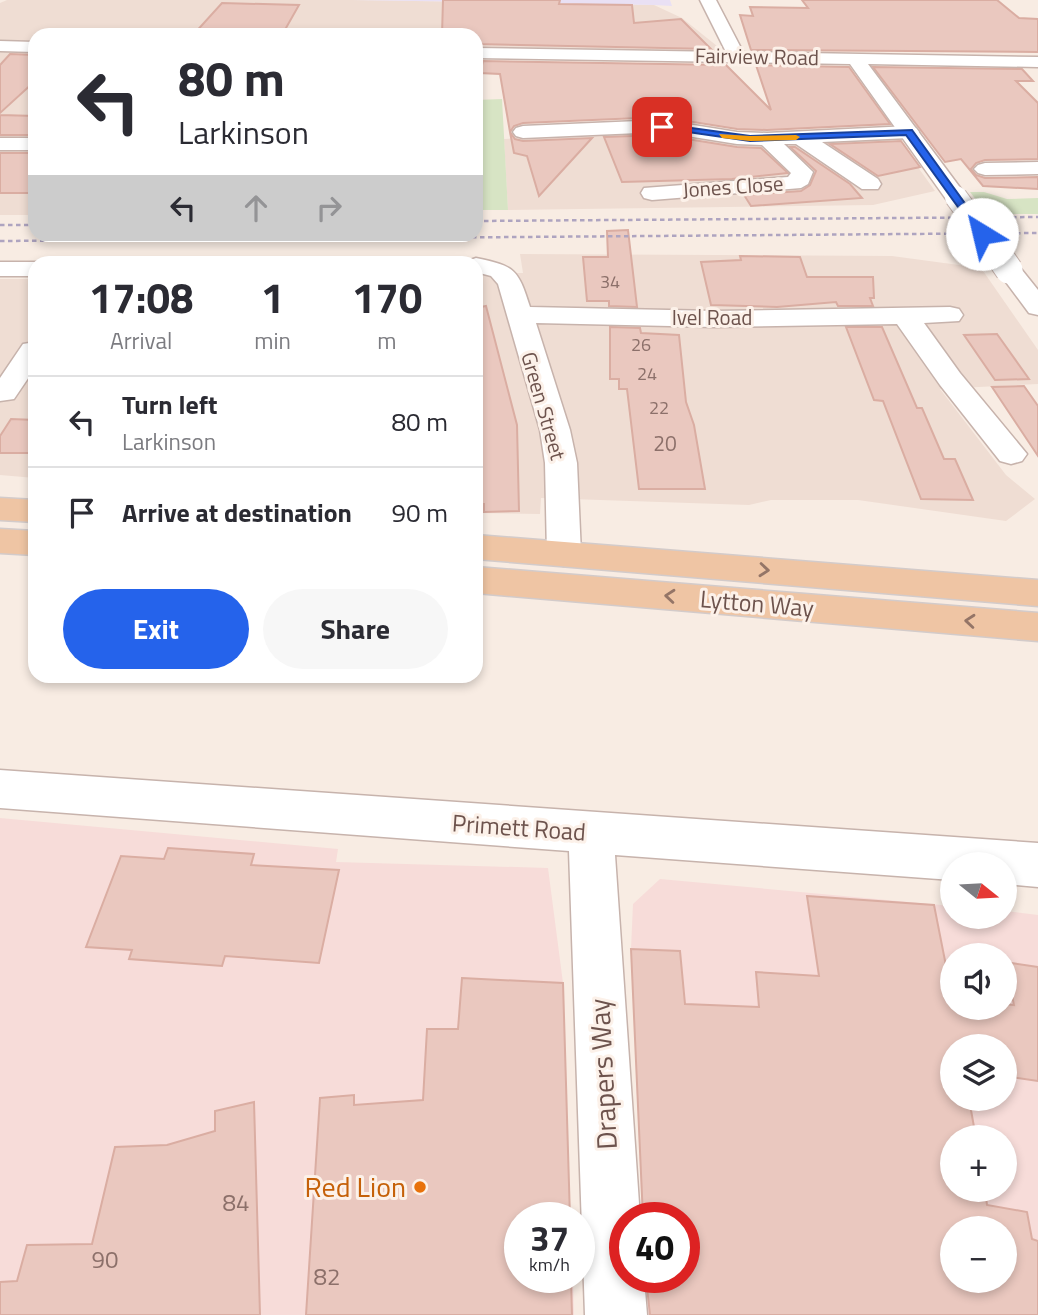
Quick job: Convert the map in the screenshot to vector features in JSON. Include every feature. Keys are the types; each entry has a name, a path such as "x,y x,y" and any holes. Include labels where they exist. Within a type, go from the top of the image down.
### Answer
{"main road":[{"path":"0,509 28,511"},
{"path":"0,541 28,543"},
{"name":"Lytton Way","path":"483,548 1038,593"},
{"name":"Lytton Way","path":"483,581 1038,627"}],"street":[{"path":"708,0 737,57"},
{"path":"0,46 28,47"},
{"name":"Fairview Road","path":"483,53 1038,62"},
{"path":"855,59 1038,307"},
{"path":"523,132 662,127 737,138 767,139 909,132"},
{"path":"800,137 870,184"},
{"name":"Jones Close","path":"652,193 793,184 800,179 802,172 767,139"},
{"path":"0,144 28,144"},
{"path":"1020,152 1037,168"},
{"path":"985,169 1037,168"},
{"name":"Green Street","path":"485,266 504,274 510,283 555,430 561,463 565,554"},
{"path":"0,269 28,269"},
{"name":"Ivel Road","path":"518,315 715,319 950,315"},
{"path":"905,316 950,379 1011,454"},
{"path":"2,396 28,357"},
{"path":"2,396 28,394"},
{"name":"Primett Road","path":"0,789 1038,865"},
{"name":"Drapers Way","path":"591,833 616,1315"}],"shaded area":[{"path":"7,0 353,0 654,5 682,18 717,46 716,51 709,52 483,48 483,28 28,28 28,41 0,41 0,3"},
{"path":"353,0 670,0 672,6 654,5"},
{"path":"0,51 28,51 28,215 0,215"},
{"path":"663,132 766,147 886,139 902,145 935,191 873,205 508,210 504,139"},
{"path":"520,254 892,256 981,268 1038,350 1038,384 940,389 1006,475 1035,499 1006,521 858,500 771,500 749,505 541,498 540,514 483,513 483,273 523,273"},
{"path":"0,279 28,279 28,477 0,475"},
{"path":"0,818 338,849 336,862 548,868 563,983 570,1202 504,1202 504,1293 573,1293 574,1315 0,1315"},
{"path":"660,879 940,905 940,929 1017,929 1017,912 1038,915 1038,1315 648,1315 647,1293 700,1293 700,1202 641,1202 631,949 633,904"}],"green space":[{"path":"502,99 508,210 483,210 483,100"},
{"path":"970,192 984,192 1007,199 1038,198 1038,214 987,214"}],"building":[{"path":"443,0 560,0 559,4 632,5 634,23 681,19 711,49 483,44 483,28 442,28"},
{"path":"802,0 997,0 1019,18 1038,19 1038,52 751,50 740,15 753,16 750,7 808,8"},
{"path":"222,3 299,5 286,28 199,28"},
{"path":"10,54 28,55 28,87 0,113 0,65"},
{"path":"483,61 726,65 771,110 756,65 849,67 890,124 767,130 737,129 662,117 523,123 514,126 510,132 500,74 483,73"},
{"path":"873,67 1022,69 1033,81 1016,81 1038,103 1038,159 985,160 976,163 971,169 976,175 985,178 1038,177 1038,189 983,186 961,159 945,162"},
{"path":"0,115 28,116 28,135 0,135"},
{"path":"510,132 515,139 523,141 592,138 539,196 527,156 514,153"},
{"path":"662,135 737,147 761,148 788,173 732,179 622,182 604,137"},
{"path":"901,141 920,167 878,176 830,144"},
{"path":"790,147 795,147 850,184 862,198 751,206 744,195 801,191 810,185 816,171"},
{"path":"0,153 28,153 28,193 0,193"},
{"path":"628,230 637,307 609,306 609,301 587,301 583,257 608,257 607,231"},
{"path":"740,256 800,257 807,277 873,277 874,298 870,298 873,306 838,306 836,302 777,307 711,305 701,262 741,260"},
{"path":"486,306 517,425 519,511 484,512 483,307"},
{"path":"610,327 640,328 641,333 679,335 686,402 694,425 705,489 639,489 627,389 619,389 619,379 610,379"},
{"path":"846,327 882,327 917,408 922,408 944,459 955,459 973,500 921,499 883,401 874,400"},
{"path":"997,334 1029,379 995,380 964,335"},
{"path":"1024,386 1038,406 1038,456 992,387"},
{"path":"11,419 28,420 28,453 0,453 0,436"},
{"path":"168,848 254,854 251,865 339,870 319,963 225,956 222,966 129,959 132,950 86,947 121,856 164,859"},
{"path":"807,896 934,905 942,943 940,1020 1017,1020 1017,964 1038,967 1038,1081 1017,1078 1017,1034 940,1034 940,1111 971,1111 974,1125 940,1125 940,1202 987,1202 987,1205 1027,1212 1032,1239 1038,1241 1038,1315 650,1315 648,1293 700,1293 700,1202 642,1202 631,949 680,951 685,1004 759,1007 756,972 819,976"},
{"path":"462,978 563,983 570,1202 504,1202 504,1293 571,1293 572,1315 306,1315 320,1098 354,1095 354,1105 423,1100 427,1029 458,1029"},
{"path":"254,1102 260,1315 0,1315 0,1282 17,1281 27,1245 92,1244 115,1147 167,1145 215,1131 215,1111"}],"railway":[{"path":"483,221 1038,217"},
{"path":"0,225 28,225"},
{"path":"483,237 1038,233"},
{"path":"0,241 28,241"}],"slow traffic":[{"path":"722,135 750,139 796,137"}],"place":[{"name":"Red Lion","path":"420,1187"}],"route":[{"path":"662,127 681,127 750,139 909,132 982,234"}]}
